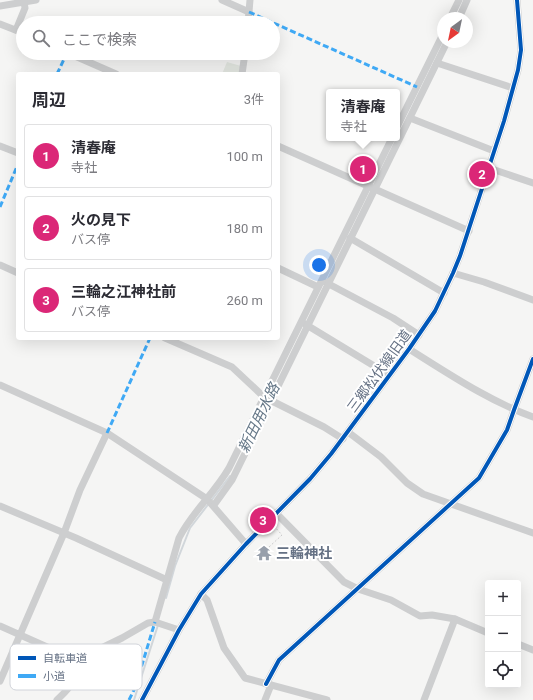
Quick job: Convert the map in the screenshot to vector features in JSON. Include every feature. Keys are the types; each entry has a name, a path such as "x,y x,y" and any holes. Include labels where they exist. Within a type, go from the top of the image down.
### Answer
{"street":[{"path":"0,6 36,0"},
{"path":"222,0 249,12"},
{"path":"249,16 250,0"},
{"path":"453,12 459,0"},
{"path":"462,12 468,0"},
{"name":"三郷松伏線旧道","path":"142,700 179,630 201,594 268,520 316,472 343,439 435,311 453,273 469,231 513,88 521,50 521,34 517,0"},
{"path":"24,2 26,8 24,16"},
{"path":"0,24 16,30"},
{"path":"400,121 437,46"},
{"path":"400,136 444,48"},
{"path":"84,60 111,72"},
{"path":"242,72 244,60"},
{"path":"437,63 513,88"},
{"path":"410,118 494,151"},
{"path":"305,323 329,284 391,141"},
{"path":"214,505 232,480 272,400 288,358 305,323 320,284 397,141"},
{"path":"0,146 16,152"},
{"path":"280,147 469,231"},
{"path":"489,168 533,184"},
{"path":"350,238 444,294"},
{"path":"0,265 16,272"},
{"path":"280,269 320,284 329,284 393,318 419,335"},
{"path":"453,273 484,282 533,300"},
{"path":"305,323 389,375"},
{"path":"170,340 232,367 264,396 324,427 343,439"},
{"path":"409,349 451,375 514,410 533,417"},
{"path":"158,623 167,580 179,538 194,514 218,486 264,396 288,358"},
{"path":"265,700 269,684 279,660 479,478 507,430 533,359"},
{"path":"0,385 107,433 207,499 214,505 246,544"},
{"path":"348,432 381,457 407,483 423,494 533,533"},
{"path":"16,644 64,533 80,490 107,433"},
{"path":"0,506 64,533 167,580"},
{"path":"276,513 344,582 358,589 391,600 420,616 432,615 455,619 485,632"},
{"path":"201,594 207,600 224,648 245,678 327,700"},
{"path":"424,700 455,619"},
{"path":"110,644 148,623 158,623 179,630"},
{"path":"0,626 42,644"},
{"path":"521,645 533,650"},
{"path":"0,681 10,658"},
{"path":"57,700 67,690"}],"path":[{"path":"268,520 282,535 269,547"}],"shaded area":[{"path":"227,62 241,66 240,72 223,72"}],"waterway":[{"name":"新田用水路","path":"166,598 175,566 190,528 230,476"},
{"name":"新田用水路","path":"142,675 158,625"},
{"name":"新田用水路","path":"134,700 137,690"}],"marked path":[{"path":"249,12 258,16"},
{"path":"280,26 417,87"},
{"path":"58,72 64,60"},
{"path":"0,207 16,169"},
{"path":"107,433 149,340"},
{"path":"142,665 155,622"},
{"path":"129,700 134,690"}],"cycle path":[{"path":"142,700 179,630 201,594 246,544 310,479 331,454 409,349 435,311 460,256 504,121 518,70 521,50 517,0"},
{"path":"266,684 279,660 479,478 507,430 533,359"}],"place":[{"name":"清春庵","path":"363,169"},
{"name":"火の見下","path":"482,174"},
{"name":"三輪之江神社前","path":"263,520"},
{"name":"三輪神社","path":"264,553"}]}
